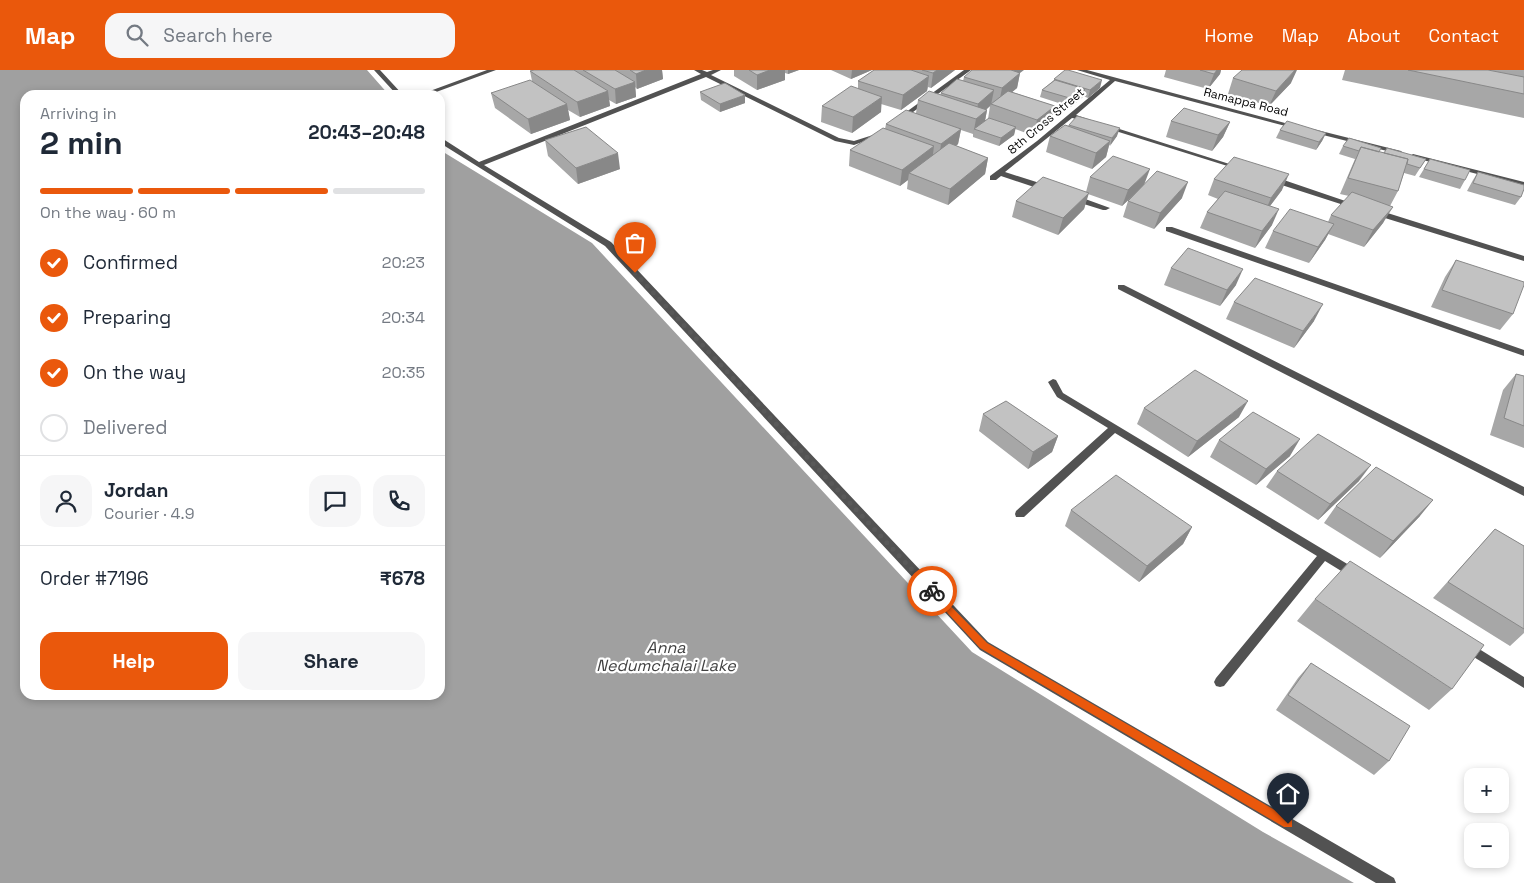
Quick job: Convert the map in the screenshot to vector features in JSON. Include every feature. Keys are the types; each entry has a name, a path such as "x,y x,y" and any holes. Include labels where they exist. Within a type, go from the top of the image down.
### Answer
{"street":[{"path":"377,70 395,90"},
{"path":"436,90 493,70"},
{"path":"697,70 837,140 863,142 877,134"},
{"path":"479,165 718,70"},
{"path":"894,123 968,70"},
{"name":"Ramappa Road","path":"1080,70 1524,184"},
{"name":"8th Cross Street","path":"993,178 1040,144 1070,115 1113,80"},
{"path":"1070,115 1249,172"},
{"path":"445,144 608,244 984,646 1389,883"},
{"path":"1000,173 1053,191"},
{"path":"1268,178 1362,207"},
{"path":"1062,194 1106,208"},
{"path":"1371,210 1524,259"},
{"path":"1169,229 1524,353"},
{"path":"1122,287 1524,492"},
{"path":"1053,382 1060,395 1365,581"},
{"path":"1020,514 1114,428"},
{"path":"1220,682 1324,555"},
{"path":"1457,640 1524,683"}],"water":[{"name":"Anna Nedumchalai Lake","path":"0,70 367,70 385,90 20,90 20,700 445,700 445,153 592,243 972,652 1263,832 1354,883 0,883"}],"building":[{"path":"574,70 608,91 577,102 530,71"},
{"path":"583,70 615,70 635,82 615,89"},
{"path":"630,70 646,70 636,74"},
{"path":"749,70 770,70 757,75"},
{"path":"874,70 911,70 929,76 903,95 858,81"},
{"path":"922,70 937,70 933,73"},
{"path":"972,70 1011,70 1020,73 1002,88 964,77"},
{"path":"1065,70 1102,80 1090,90 1054,79"},
{"path":"1200,70 1217,70 1214,74"},
{"path":"1242,70 1295,70 1276,91 1233,78"},
{"path":"1408,70 1488,70 1524,77 1524,94"},
{"path":"957,79 994,90 978,104 941,93"},
{"path":"530,80 567,104 528,119 491,93"},
{"path":"1055,80 1085,89 1073,99 1042,90"},
{"path":"725,83 745,95 720,104 700,92"},
{"path":"851,86 882,97 853,117 822,106"},
{"path":"929,91 987,110 976,119 918,100"},
{"path":"1008,91 1055,106 1037,120 991,104"},
{"path":"1184,108 1230,122 1218,135 1171,121"},
{"path":"906,110 961,129 941,144 886,124"},
{"path":"1077,116 1120,128 1112,138 1069,125"},
{"path":"989,118 1016,127 1001,138 974,129"},
{"path":"1287,121 1326,133 1319,142 1280,130"},
{"path":"1065,125 1110,141 1096,153 1050,136"},
{"path":"586,127 618,153 576,168 545,140"},
{"path":"883,128 934,146 902,170 850,150"},
{"path":"1349,138 1381,148 1379,152 1361,147 1359,151 1343,146"},
{"path":"949,143 988,158 950,189 909,173"},
{"path":"1361,147 1408,159 1398,191 1348,178"},
{"path":"1387,148 1426,159 1420,168 1407,164 1408,159 1384,153"},
{"path":"1113,156 1150,169 1128,190 1090,177"},
{"path":"1234,157 1289,174 1271,198 1214,179"},
{"path":"1430,159 1470,170 1465,180 1424,169"},
{"path":"1157,171 1188,182 1160,213 1128,201"},
{"path":"1478,172 1524,185 1521,197 1473,183"},
{"path":"1043,177 1089,193 1063,218 1016,201"},
{"path":"1225,191 1279,209 1262,231 1207,212"},
{"path":"1352,192 1393,207 1373,230 1331,215"},
{"path":"1290,209 1334,224 1318,247 1273,231"},
{"path":"1188,248 1243,269 1227,290 1171,268"},
{"path":"1456,260 1524,282 1513,314 1442,290"},
{"path":"1255,278 1323,304 1303,331 1234,302"},
{"path":"1195,370 1248,401 1197,441 1144,408"},
{"path":"1516,374 1524,376 1524,426 1504,418"},
{"path":"1006,401 1058,436 1033,452 983,414"},
{"path":"1253,412 1300,439 1266,469 1219,440"},
{"path":"1318,434 1371,465 1330,504 1277,471"},
{"path":"1376,467 1433,500 1393,541 1336,506"},
{"path":"1116,475 1192,527 1147,566 1071,510"},
{"path":"1495,529 1524,546 1524,629 1448,582"},
{"path":"1350,561 1484,645 1452,689 1315,599"},
{"path":"1311,663 1410,726 1389,761 1288,695"}],"way so far":[{"path":"635,273 932,591"}],"route":[{"path":"932,591 984,646 1288,824"}]}
